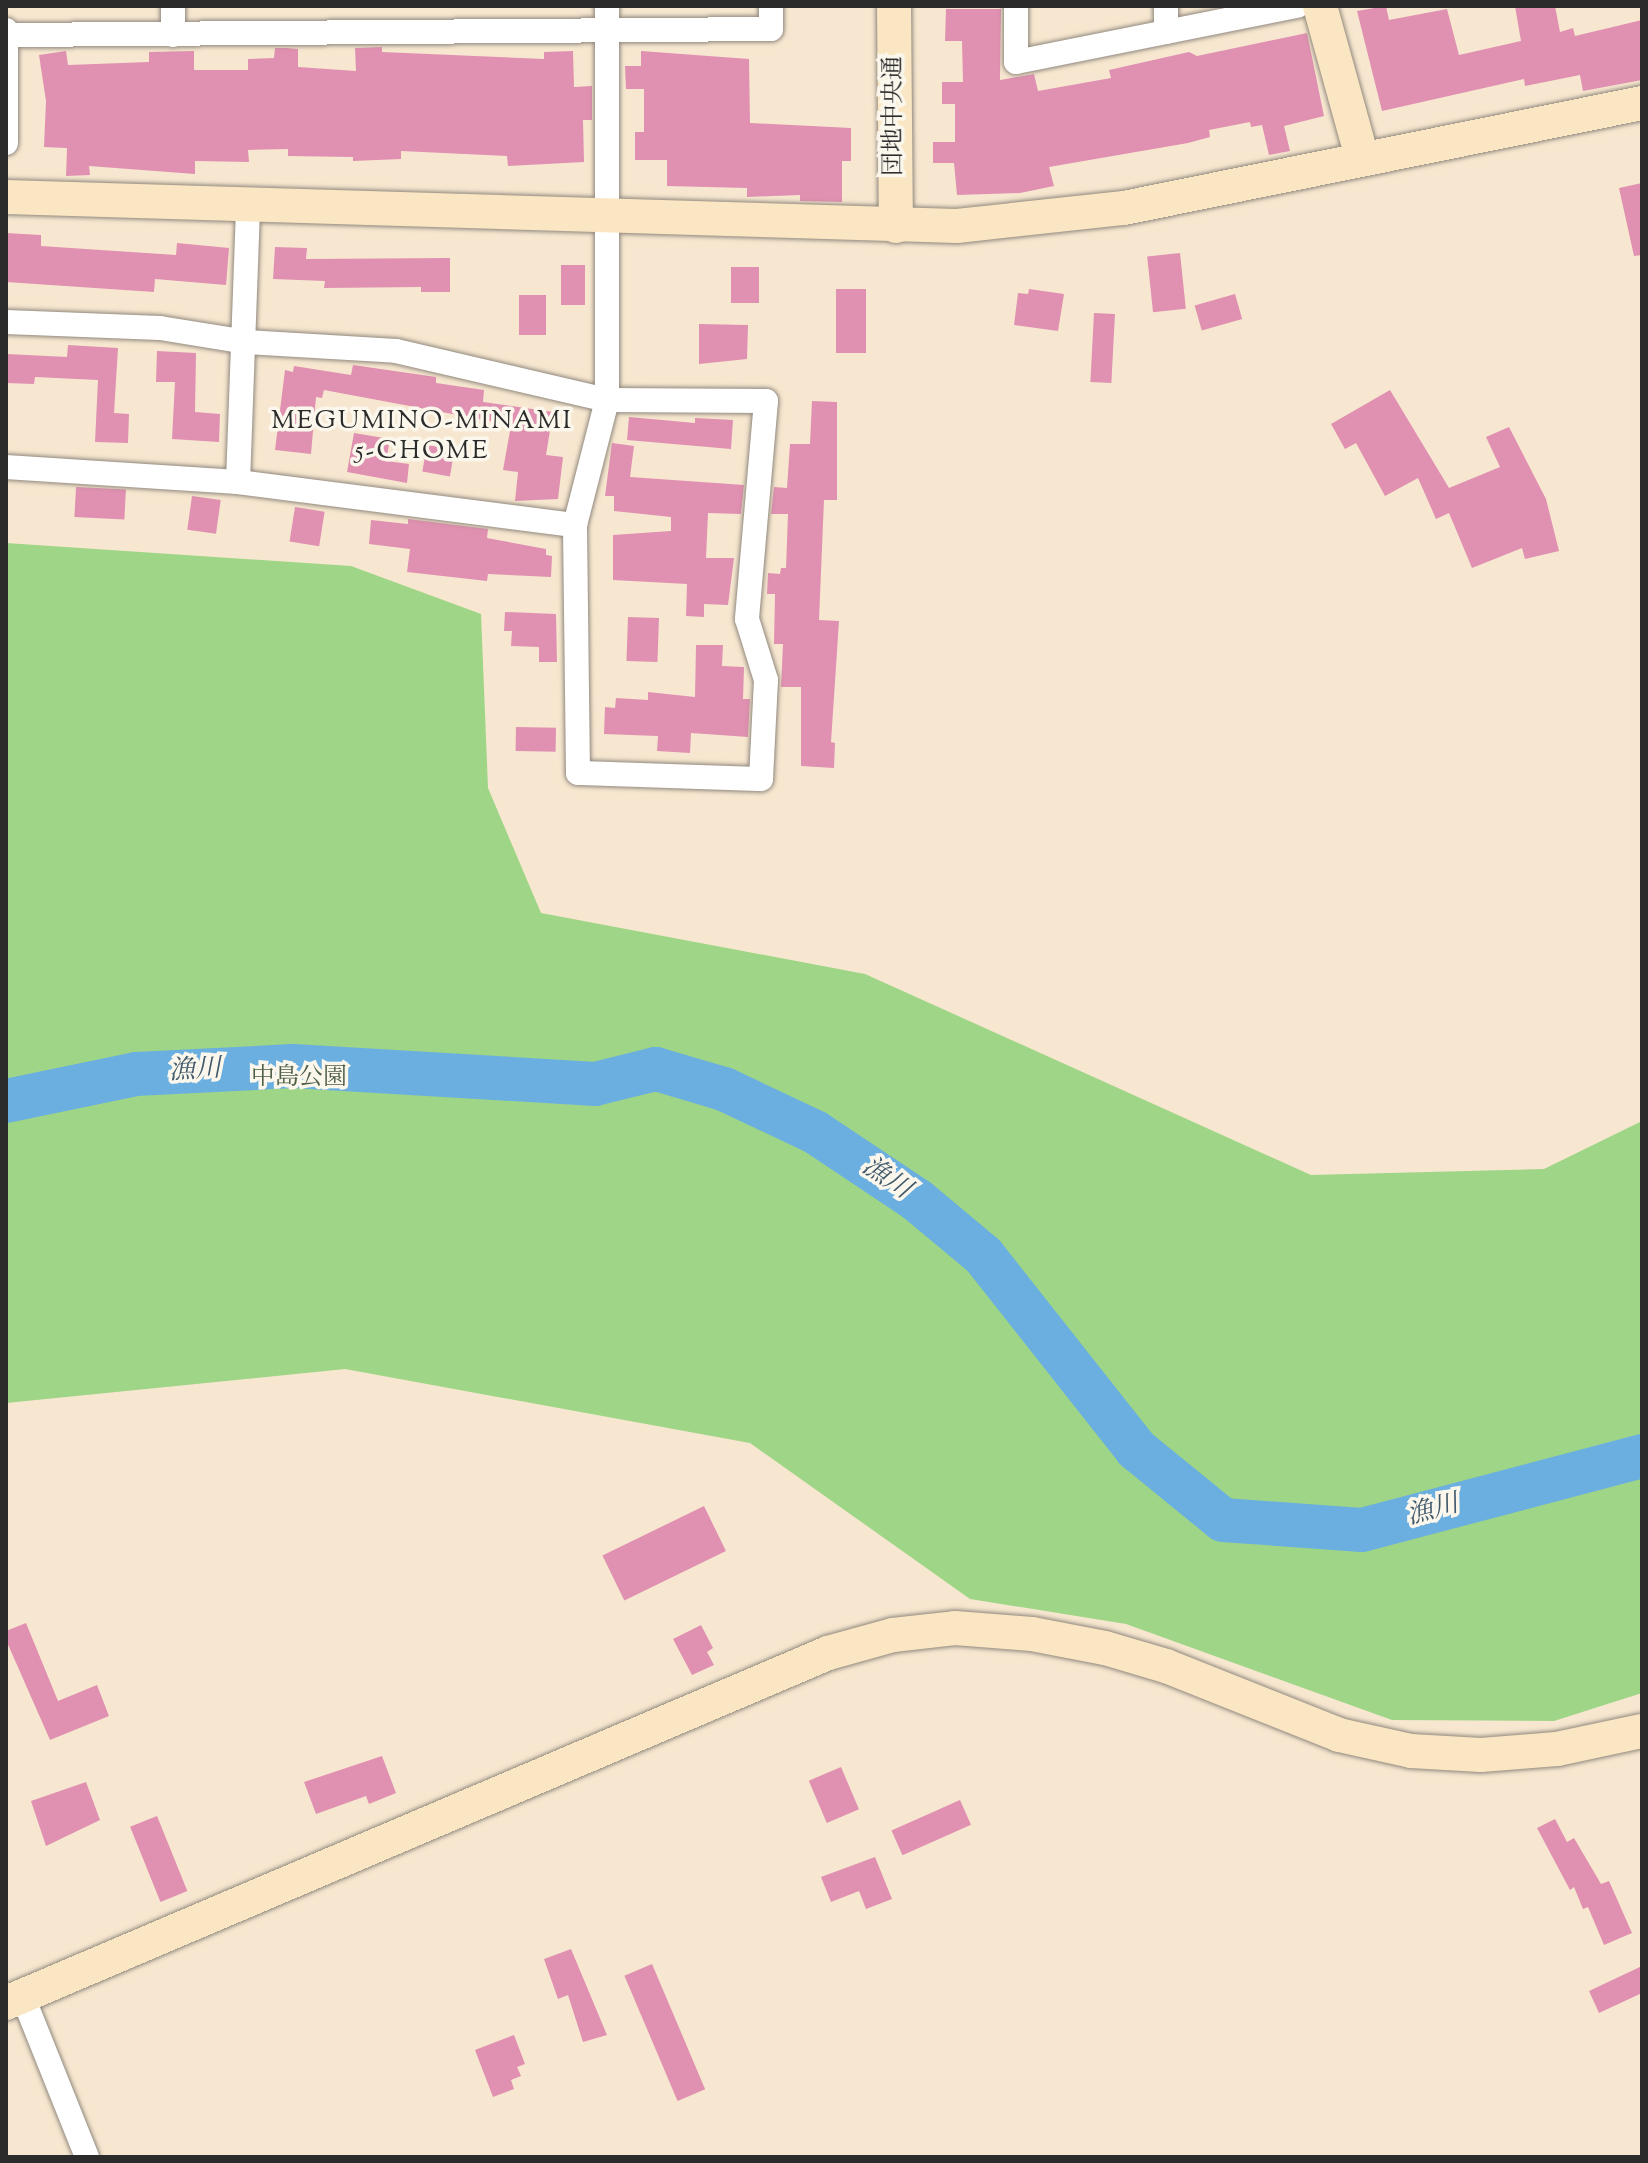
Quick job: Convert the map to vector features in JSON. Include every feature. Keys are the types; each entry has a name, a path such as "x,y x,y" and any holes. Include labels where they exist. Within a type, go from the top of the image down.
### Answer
{"street":[{"path":"173,6 173,35"},
{"path":"6,322 160,328 246,342 396,351 607,400 766,401 747,619 766,680 761,779 578,773 575,525 607,400 607,6"},
{"path":"6,143 8,33 173,35 771,29 771,6"},
{"name":"団地中央通","path":"894,6 896,226"},
{"path":"1016,6 1016,62 1297,6"},
{"path":"1166,6 1166,32"},
{"path":"1320,6 1362,157"},
{"path":"6,197 608,218 957,226 1124,208 1362,157 1642,103"},
{"path":"238,482 246,342 248,205"},
{"path":"6,467 238,482 575,525"},
{"path":"87,2157 14,2000 828,1653 893,1635 955,1628 1032,1634 1105,1648 1166,1666 1339,1735 1411,1751 1481,1755 1557,1749 1642,1731"}],"green space":[{"name":"中島公園","path":"6,543 351,566 481,614 488,788 541,913 865,974 1311,1175 1544,1169 1642,1121 1642,1693 1554,1721 1392,1720 1126,1624 970,1599 750,1443 345,1369 6,1403"}],"building":[{"path":"1386,6 1389,20 1447,9 1459,55 1521,41 1515,6 1555,6 1560,32 1573,28 1575,36 1642,20 1642,80 1583,91 1580,75 1525,86 1524,79 1382,111 1357,11"},
{"path":"946,9 1001,9 1000,80 1034,74 1038,91 1111,78 1109,70 1189,52 1197,56 1307,33 1324,116 1284,126 1290,151 1269,155 1262,125 1251,127 1250,122 1209,130 1210,137 1188,143 1049,167 1054,186 1020,193 957,195 954,163 933,163 933,142 955,142 955,104 942,104 942,82 963,82 962,41 945,41"},
{"path":"382,47 382,52 544,59 544,52 573,51 574,87 592,86 592,120 583,120 584,162 508,166 507,156 401,151 401,159 353,161 353,157 288,156 288,149 248,150 249,162 195,161 195,174 89,166 90,175 66,176 67,148 44,147 46,101 39,55 66,51 68,65 149,62 149,52 194,51 194,70 248,70 248,59 274,58 275,48 286,48 298,49 298,67 356,71 355,48"},
{"path":"641,51 749,59 750,123 851,128 851,161 842,161 842,202 800,201 800,195 747,197 747,188 667,186 667,160 635,160 635,132 644,132 644,89 626,89 625,66 641,66"},
{"path":"1642,183 1642,255 1634,256 1619,188"},
{"path":"6,233 41,235 41,246 176,255 177,243 229,248 226,285 155,279 154,292 6,282"},
{"path":"275,247 307,248 306,259 450,258 450,292 421,292 421,287 324,288 325,281 273,279"},
{"path":"1180,253 1186,309 1153,312 1147,256"},
{"path":"561,265 585,265 585,305 561,305"},
{"path":"731,267 759,267 759,303 731,303"},
{"path":"836,289 866,289 866,353 836,353"},
{"path":"1029,289 1064,294 1058,331 1014,325 1018,293 1028,294"},
{"path":"1235,294 1242,319 1202,331 1195,306"},
{"path":"519,295 546,295 546,335 519,335"},
{"path":"1094,313 1115,314 1111,383 1090,382"},
{"path":"699,324 748,325 747,359 699,364"},
{"path":"68,345 118,348 114,413 129,414 128,443 95,442 98,380 35,377 34,384 6,383 7,354 67,357"},
{"path":"157,351 196,353 195,412 220,414 219,442 172,439 175,382 156,382"},
{"path":"353,365 436,377 436,383 484,390 483,402 553,412 546,455 563,457 558,499 515,501 518,472 503,470 511,425 324,390 322,398 316,397 311,454 275,450 285,370 293,372 294,366 351,375"},
{"path":"1390,390 1449,488 1500,467 1486,437 1509,427 1546,499 1559,551 1525,559 1522,548 1472,568 1449,513 1436,519 1418,478 1385,496 1356,443 1345,449 1331,424"},
{"path":"812,401 837,402 837,500 824,500 819,620 839,621 831,742 835,743 834,768 801,766 801,687 781,687 783,644 774,644 775,594 767,594 768,573 780,574 781,568 786,568 788,514 771,514 774,487 787,488 790,444 810,444"},
{"path":"629,417 695,423 695,418 733,420 731,449 627,440"},
{"path":"354,433 390,439 386,461 409,464 407,483 347,472"},
{"path":"612,443 634,446 630,477 744,485 741,514 708,513 706,558 734,558 728,605 704,604 704,617 686,616 687,584 613,580 613,535 671,531 671,517 614,511 614,496 605,496"},
{"path":"427,445 455,450 450,476 422,472"},
{"path":"76,487 126,490 124,520 74,517"},
{"path":"192,496 221,500 216,534 187,530"},
{"path":"295,507 325,512 319,546 290,542"},
{"path":"408,519 488,529 487,538 546,549 546,555 552,556 551,577 488,574 487,581 407,572 410,549 369,544 371,520 408,524"},
{"path":"505,612 556,614 557,662 539,662 539,647 511,646 512,631 504,631"},
{"path":"628,617 659,618 657,662 626,661"},
{"path":"696,645 723,645 722,666 744,667 743,699 750,699 748,737 691,733 690,753 657,751 658,736 604,734 605,707 615,708 616,698 648,700 648,692 695,697"},
{"path":"516,727 556,728 556,752 516,751"},
{"path":"704,1506 726,1551 624,1600 602,1556"},
{"path":"26,1623 58,1701 97,1685 109,1716 50,1740 6,1640 6,1631"},
{"path":"701,1625 713,1648 707,1652 714,1665 692,1675 673,1639"},
{"path":"382,1756 396,1793 369,1804 366,1796 316,1814 304,1782"},
{"path":"841,1767 859,1809 827,1823 809,1781"},
{"path":"86,1782 100,1820 46,1846 31,1801"},
{"path":"960,1800 971,1825 902,1855 891,1831"},
{"path":"157,1816 187,1891 160,1902 130,1827"},
{"path":"1555,1819 1567,1842 1574,1838 1601,1884 1609,1881 1632,1933 1604,1945 1588,1907 1583,1909 1574,1887 1570,1890 1537,1828"},
{"path":"875,1857 892,1899 866,1909 859,1891 831,1902 821,1877"},
{"path":"571,1949 607,2035 583,2042 568,1995 558,1999 544,1959"},
{"path":"652,1964 705,2089 678,2101 624,1976"},
{"path":"1642,1966 1642,1993 1599,2013 1589,1991"},
{"path":"514,2035 525,2064 517,2067 521,2076 511,2080 514,2089 493,2097 475,2050"}],"waterway":[{"name":"漁川","path":"6,1101 136,1074 293,1066 595,1084 656,1069 724,1089 815,1132 917,1200 983,1255 1136,1449 1223,1520 1362,1530 1642,1456"}],"district":[{"name":"MEGUMINO-MINAMI 5-CHOME","path":"422,437"}]}
